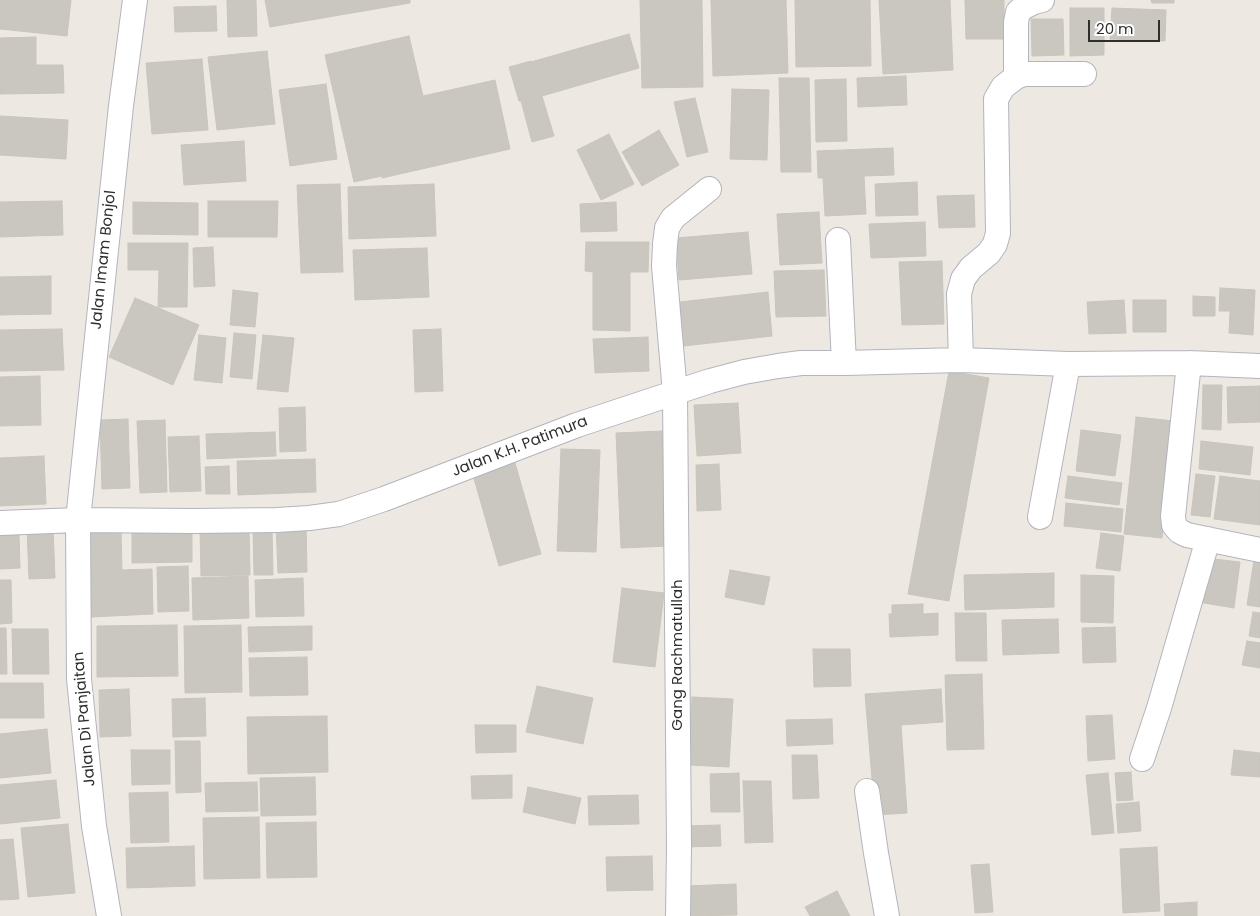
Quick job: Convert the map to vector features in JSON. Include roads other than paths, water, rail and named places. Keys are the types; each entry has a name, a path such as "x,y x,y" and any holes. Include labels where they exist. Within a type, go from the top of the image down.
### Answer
{"street":[{"name":"Jalan Imam Bonjol","path":"78,520 121,106 136,0"},
{"path":"1016,77 1016,22 1018,12 1024,7 1042,0"},
{"path":"961,360 959,294 963,279 971,268 989,253 995,244 998,233 996,99 1003,87 1016,77 1024,74 1084,74"},
{"name":"Gang Rachmatullah","path":"678,916 675,393 664,266 667,228 672,218 709,189"},
{"path":"838,240 844,363"},
{"name":"Jalan K.H. Patimura","path":"0,523 78,520 267,520 339,514 384,499 577,425 718,379 744,372 801,363 961,360 1068,364 1189,363 1260,366"},
{"path":"1189,363 1173,516 1174,525 1186,535 1260,550"},
{"path":"1040,517 1068,364"},
{"name":"Jalan Di Panjaitan","path":"78,520 79,679 94,826 109,916"},
{"path":"1142,759 1159,708 1208,539"},
{"path":"867,791 887,916"}]}
